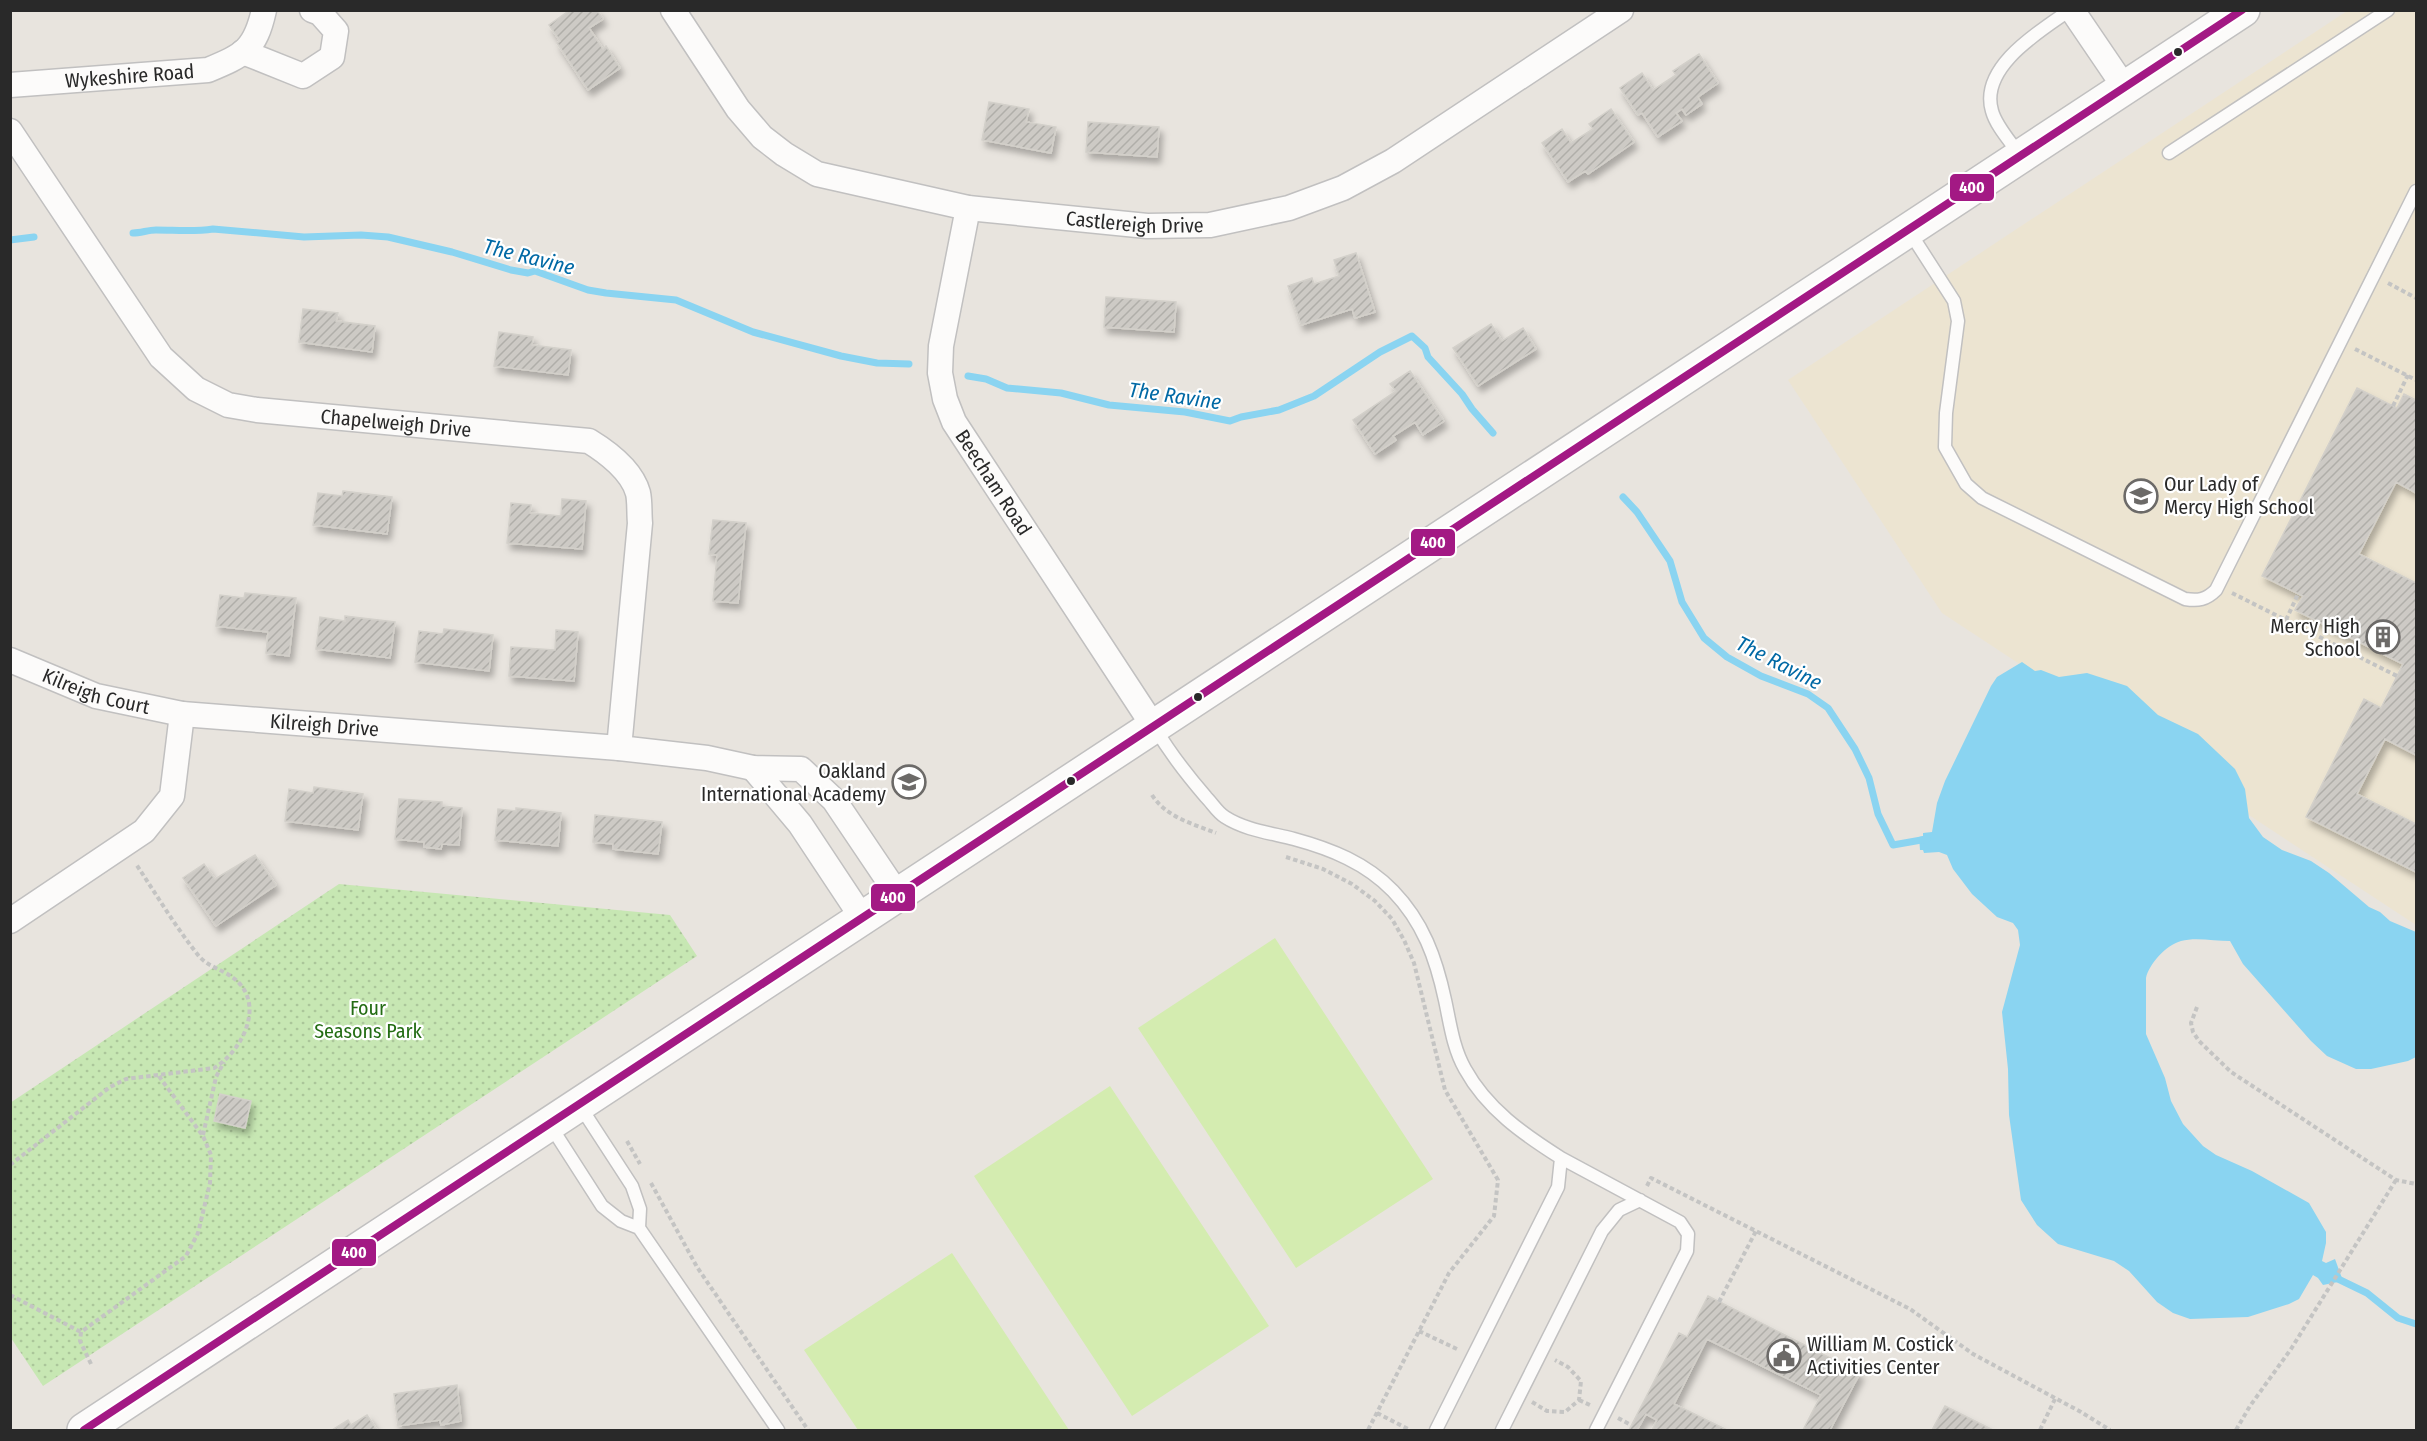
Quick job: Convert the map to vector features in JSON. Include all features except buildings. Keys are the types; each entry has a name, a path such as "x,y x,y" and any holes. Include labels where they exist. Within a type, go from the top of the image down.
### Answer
{"street":[{"name":"Wykeshire Road","path":"10,85 208,70 235,59 255,42 264,10"},
{"path":"243,52 303,76 332,57 336,31 320,13 312,10"},
{"name":"Castlereigh Drive","path":"673,10 738,108 762,137 784,154 817,174 968,208 1146,226 1210,225 1289,208 1343,188 1394,161 1621,10"},
{"path":"2071,10 2125,88"},
{"path":"84,1431 2243,10"},
{"name":"Chapelweigh Drive","path":"10,131 161,357 196,389 228,405 257,410 589,441 604,451 625,471 638,493 640,522 620,748"},
{"name":"Beecham Road","path":"968,208 941,346 940,373 945,399 954,422 1154,727"},
{"name":"Kilreigh Court","path":"10,660 96,696 182,714"},
{"path":"10,921 144,831 172,796 182,714"},
{"name":"Kilreigh Drive","path":"182,714 620,748 707,758 753,768 801,769 834,800 898,895"},
{"path":"753,768 805,830 863,919"}],"lane":[{"path":"2020,156 1992,112 1989,95 2001,69 2021,45 2071,10"},
{"path":"2169,153 2388,10"},
{"path":"1908,230 1954,301 1958,321 1946,413 1945,447 1966,484 1982,498 2185,600 2196,601 2210,596 2218,585 2416,191"},
{"path":"1154,727 1178,764 1224,817 1261,832 1295,839 1337,853 1373,872 1394,892 1417,921 1432,948 1453,1040 1464,1068 1481,1093 1516,1129 1561,1158 1680,1222 1688,1234 1687,1251 1596,1431"},
{"path":"579,1105 632,1186 640,1209 639,1228"},
{"path":"549,1125 602,1206 621,1221 639,1228 778,1431"},
{"path":"1436,1431 1558,1187 1561,1158"},
{"path":"1502,1431 1602,1231 1619,1210 1640,1200"}],"path":[{"path":"2374,276 2416,298"},
{"path":"2340,342 2416,380"},
{"path":"2393,406 2408,375"},
{"path":"2218,585 2397,676"},
{"path":"2286,620 2298,594"},
{"path":"1152,795 1169,813 1217,834"},
{"path":"123,845 203,962 231,975 247,994 248,1013 245,1033 216,1077 203,1136"},
{"path":"1279,854 1323,869 1352,884 1375,901 1392,919 1414,963 1445,1090 1498,1180 1494,1216 1449,1274 1368,1431"},
{"path":"2197,1007 2191,1023 2193,1032 2199,1041 2231,1072 2396,1180 2416,1184"},
{"path":"10,1165 110,1087 126,1079 214,1068 224,1062"},
{"path":"90,1364 80,1341 81,1332 186,1256 198,1233 210,1183 211,1155 203,1136 158,1075"},
{"path":"627,1141 643,1170"},
{"path":"1651,1178 1910,1309 1973,1354 2081,1412 2110,1431"},
{"path":"649,1180 697,1267 808,1431"},
{"path":"2236,1431 2250,1406 2328,1292 2396,1180"},
{"path":"1719,1302 1756,1231"},
{"path":"10,1295 81,1332"},
{"path":"1419,1331 1474,1357"},
{"path":"1520,1396 1547,1411 1565,1412 1579,1400 1581,1381 1569,1367 1541,1353"},
{"path":"2040,1431 2055,1399"},
{"path":"1377,1413 1410,1431"}],"shaded area":[{"name":"Our Lady of Mercy High School","path":"2347,11 2416,11 2416,925 1942,613 1788,380"}],"green space":[{"name":"Four Seasons Park","path":"339,884 670,915 697,956 43,1386 11,1338 10,1103"},
{"path":"1275,938 1433,1179 1296,1268 1138,1028"},
{"path":"1110,1086 1269,1326 1132,1416 974,1176"},
{"path":"952,1253 1069,1430 858,1430 804,1350"}],"water":[{"path":"2022,662 2035,671 2041,670 2059,677 2087,673 2127,686 2158,715 2198,734 2235,769 2245,789 2249,818 2263,837 2282,850 2311,861 2369,907 2380,912 2390,921 2416,932 2416,1057 2408,1061 2371,1069 2356,1069 2327,1056 2243,964 2230,941 2192,939 2175,943 2159,956 2146,978 2146,1034 2165,1078 2171,1101 2183,1124 2203,1146 2216,1155 2252,1171 2309,1203 2326,1232 2322,1261 2326,1263 2335,1259 2343,1281 2323,1285 2313,1275 2299,1299 2289,1304 2248,1317 2190,1319 2173,1313 2157,1302 2129,1271 2114,1261 2058,1244 2037,1225 2021,1200 2009,1115 2008,1069 2002,1012 2020,945 2018,930 2013,923 1997,917 1972,894 1953,869 1947,855 1939,852 1924,853 1920,850 1919,837 1923,836 1923,833 1932,832 1937,803 1945,781 1991,686 1997,677"}],"waterway":[{"name":"The Ravine","path":"133,233 153,230 213,229 304,237 361,235 388,237 452,252 511,270 528,273 535,271 588,290 676,300 753,332 841,356 877,363 909,364"},
{"name":"The Ravine","path":"10,240 34,237"},
{"name":"The Ravine","path":"968,376 986,379 1007,388 1061,393 1109,405 1185,412 1230,421 1279,410 1314,396 1380,352 1412,336 1425,348 1428,357 1493,433"},
{"name":"The Ravine","path":"1623,497 1637,512 1670,561 1682,602 1704,638 1727,657 1761,676 1808,694 1828,708 1855,749 1869,778 1878,814 1893,845 1927,839"},
{"path":"2336,1278 2367,1293 2398,1318 2416,1324"}],"transit line":[{"name":"400","path":"84,1430 2242,10"}],"place":[{"name":"Our Lady of Mercy High School","path":"2141,496"},
{"name":"Mercy High School","path":"2383,637"},
{"name":"Oakland International Academy","path":"909,782"},
{"name":"William M. Costick Activities Center","path":"1784,1356"}]}
